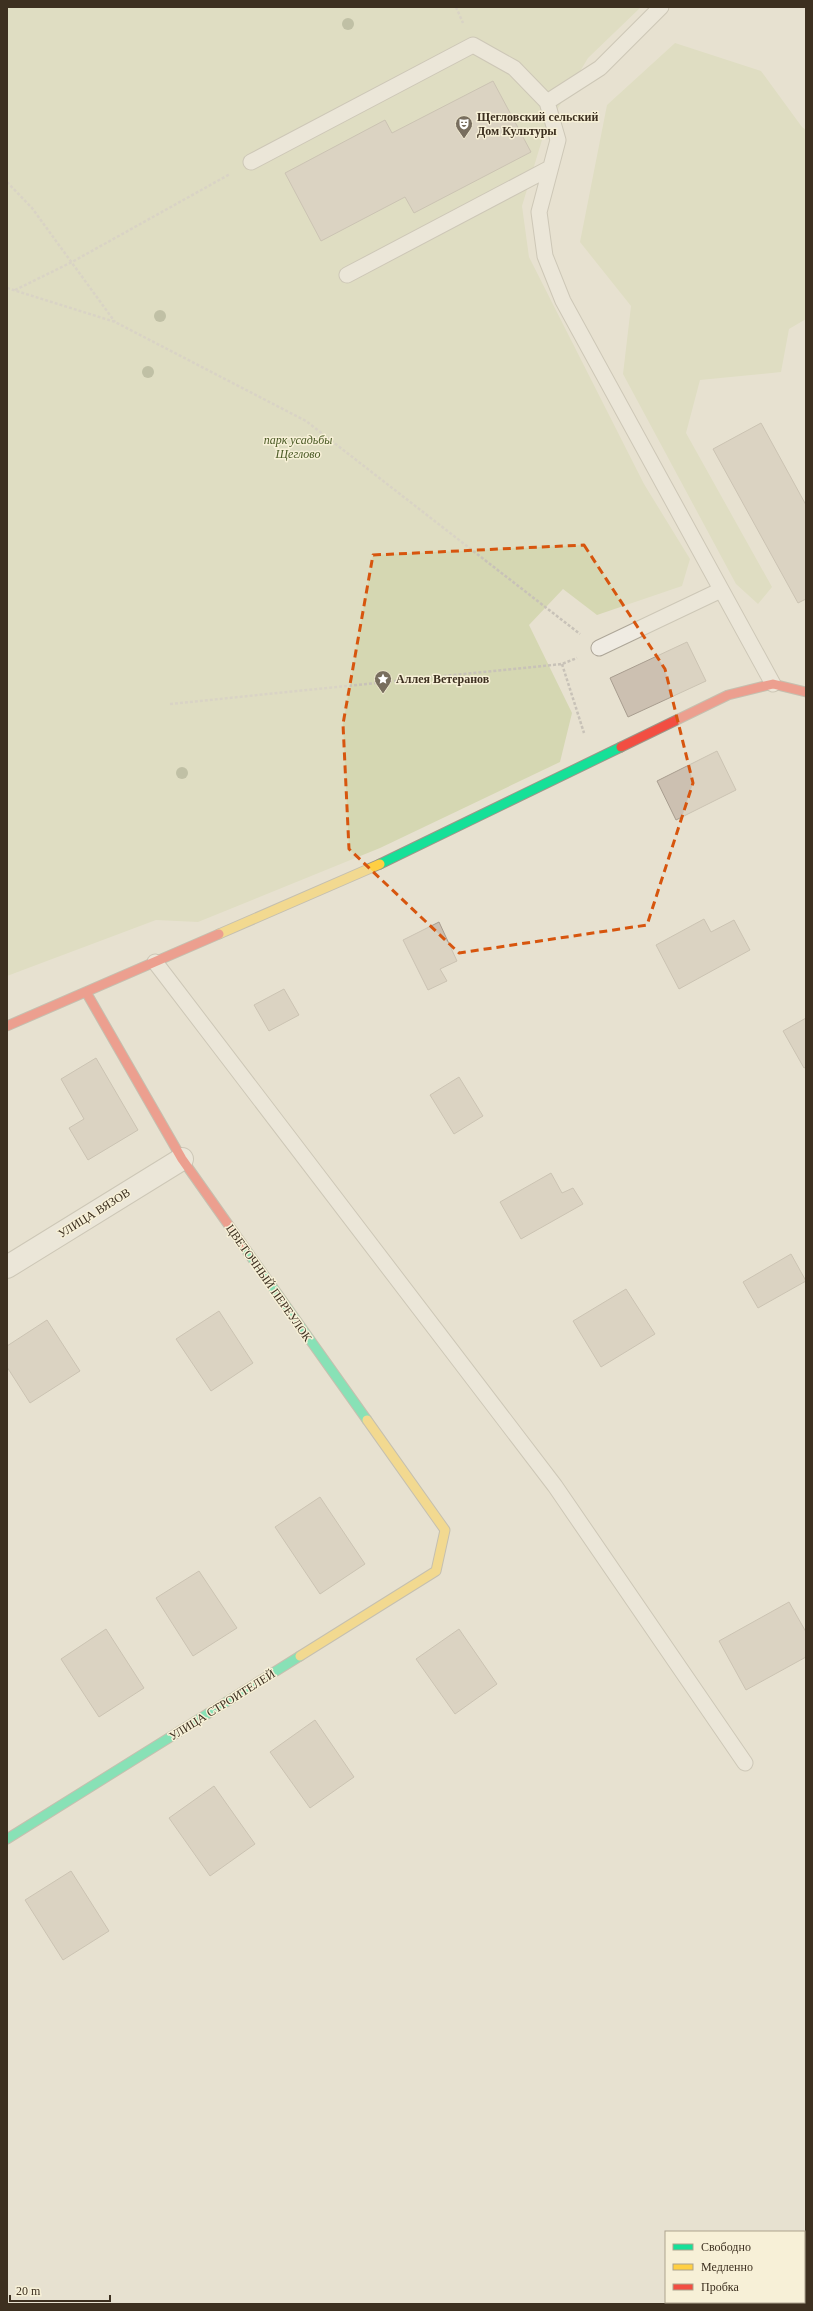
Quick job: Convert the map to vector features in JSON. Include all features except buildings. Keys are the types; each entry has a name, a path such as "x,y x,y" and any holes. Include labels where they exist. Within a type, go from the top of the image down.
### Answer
{"street":[{"path":"7,1026 386,861 728,695 773,684 806,692"},
{"name":"ЦВЕТОЧНЫЙ ПЕРЕУЛОК","path":"86,992 182,1159 445,1530 436,1570"},
{"name":"УЛИЦА ВЯЗОВ","path":"7,1267 182,1159"},
{"name":"УЛИЦА СТРОИТЕЛЕЙ","path":"7,1839 436,1570"}],"lane":[{"path":"547,102 600,68 661,7"},
{"path":"251,162 473,45 514,68 547,102 558,140 539,212 545,256 563,302 773,684"},
{"path":"347,275 550,168"},
{"path":"599,648 721,590"},
{"path":"155,962 556,1486 745,1763"}],"path":[{"path":"15,290 72,262 251,162"},
{"path":"7,182 32,208 115,322"},
{"path":"7,288 115,322 306,422 599,648 562,664 170,704"},
{"path":"562,664 593,761"}],"highlighted area":[{"path":"584,545 665,669 693,783 647,925 459,953 349,849 343,724 373,555"}],"green space":[{"name":"парк усадьбы Щеглово","path":"7,7 641,7 588,58 545,130 522,206 529,257 644,484 690,559 682,586 597,615 563,589 529,625 572,713 560,762 380,848 198,922 156,920 7,976"},
{"path":"675,43 761,71 802,127 806,130 806,319 789,329 781,372 700,380 686,433 772,587 758,604 736,584 623,374 631,306 580,242 607,105"}],"traffic: fast":[{"path":"380,864 621,747"},
{"path":"242,1244 367,1420"},
{"path":"7,1839 300,1656"}],"traffic: slow":[{"path":"219,934 380,864"},
{"path":"300,1656 436,1571 445,1530 367,1420"}],"traffic: jam":[{"path":"621,747 728,695 773,684 806,692"},
{"path":"7,1026 219,934"},
{"path":"86,992 182,1159 242,1244"}],"place":[{"name":"Щегловский сельский Дом Культуры","path":"464,139"},
{"name":"Аллея Ветеранов","path":"383,694"}]}
